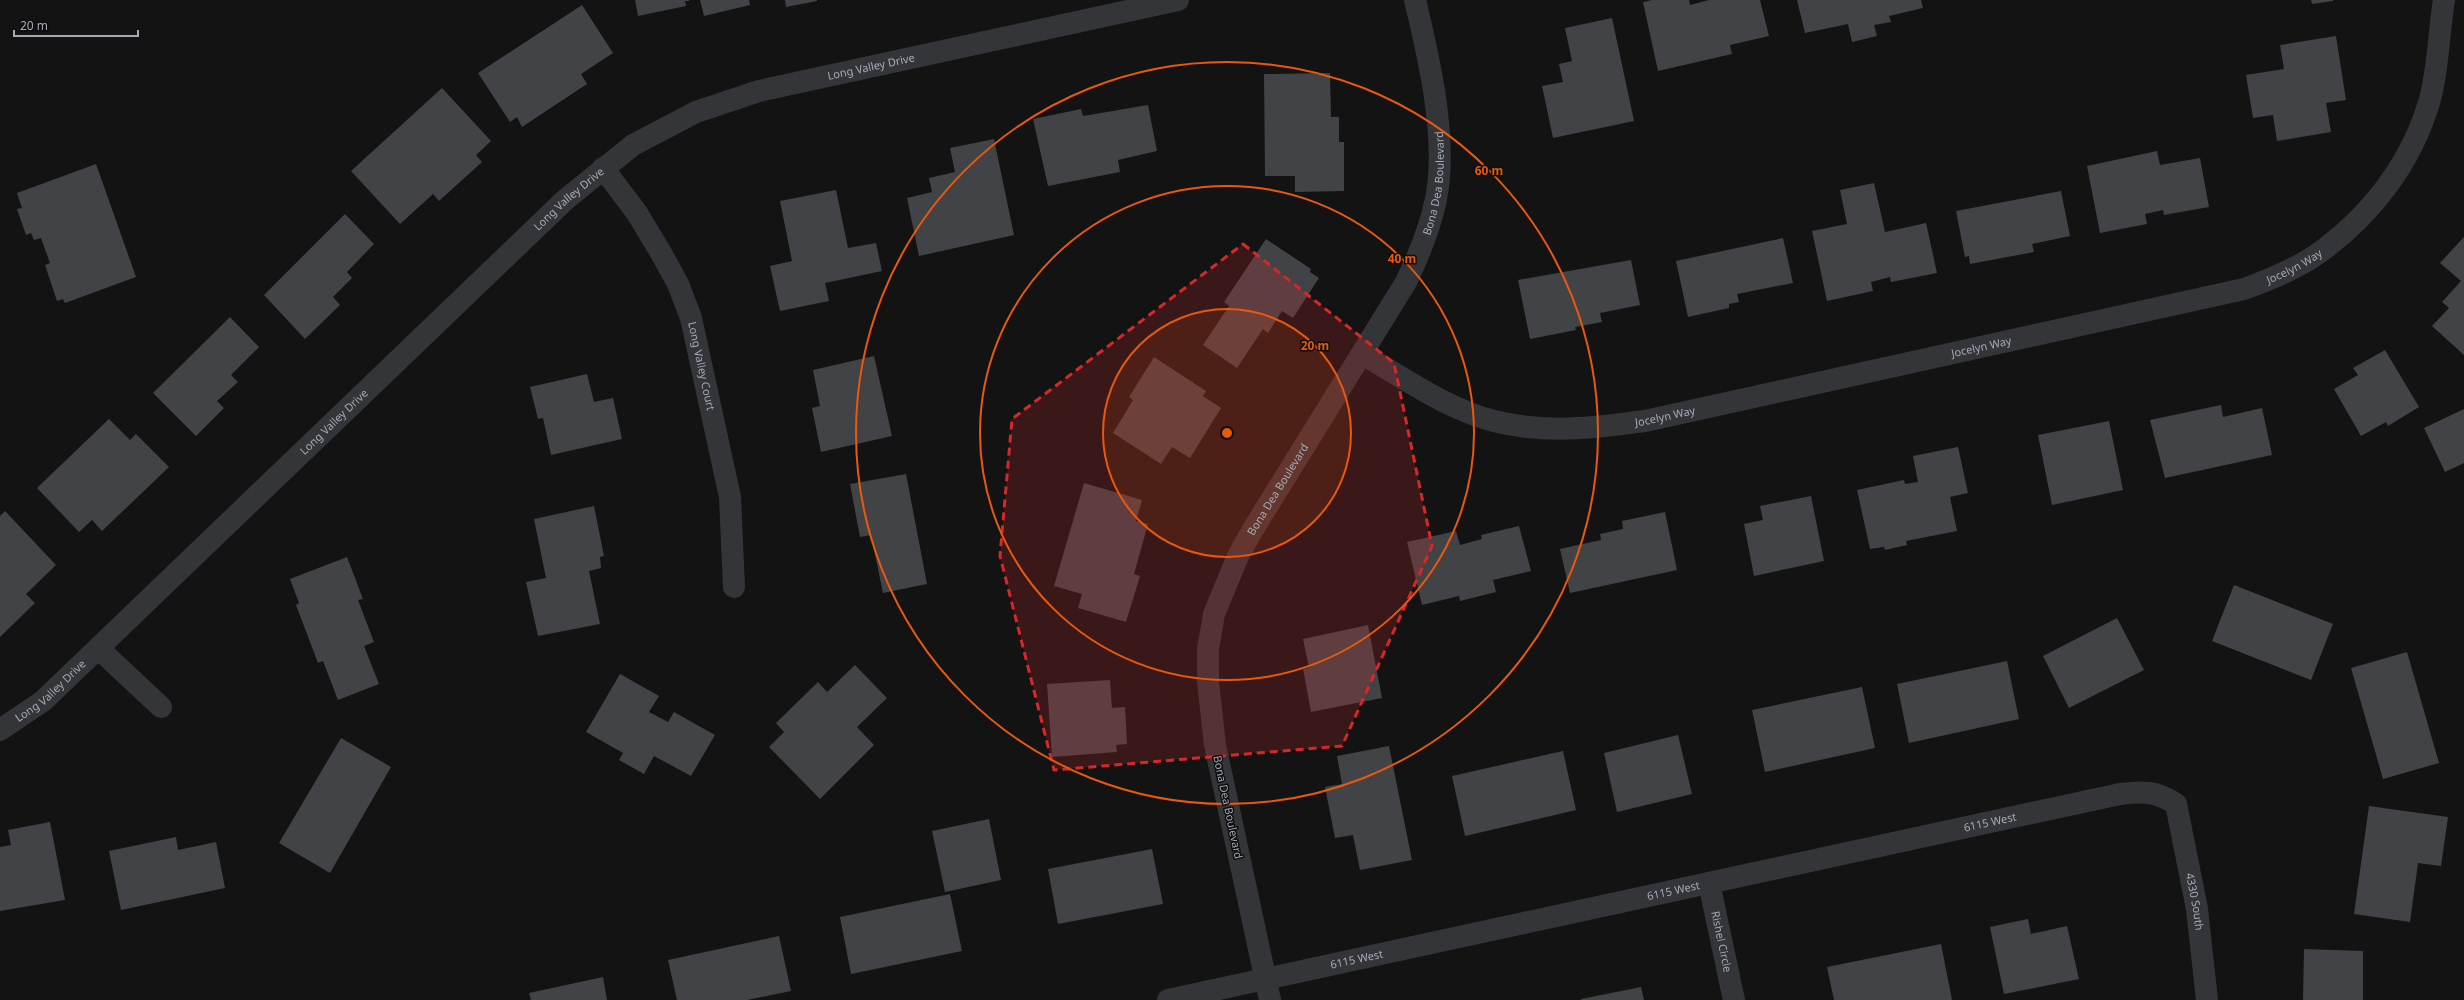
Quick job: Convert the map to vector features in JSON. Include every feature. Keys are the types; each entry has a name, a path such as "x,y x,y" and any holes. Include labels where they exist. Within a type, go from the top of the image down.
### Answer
{"street":[{"name":"Long Valley Drive","path":"0,730 43,701 99,649 565,200 634,144 696,112 759,91 1178,0"},
{"name":"Bona Dea Boulevard","path":"1270,1000 1215,745 1208,682 1208,649 1214,614 1241,550 1406,282 1421,253 1436,198 1439,134 1415,0"},
{"name":"Jocelyn Way","path":"1362,354 1460,408 1494,421 1530,428 1566,430 1645,421 2244,289 2292,269 2315,256 2362,216 2384,191 2404,162 2420,129 2431,98 2444,0"},
{"name":"Long Valley Court","path":"603,168 637,213 661,253 678,284 691,318 730,497 734,587"},
{"path":"99,649 161,707"},
{"name":"6115 West","path":"1168,1000 2120,794 2148,792 2163,795 2176,804"},
{"name":"4330 South","path":"2176,804 2197,909 2207,1000"},
{"name":"Rishel Circle","path":"1708,883 1734,1000"}],"highlighted area":[{"path":"1243,244 1394,363 1432,546 1342,746 1054,770 1000,556 1012,419"}],"building":[{"path":"635,0 689,1 685,1 686,6 638,16"},
{"path":"700,0 749,0 750,5 704,16"},
{"path":"785,0 817,0 817,1 786,7"},
{"path":"1652,0 1689,0 1690,5 1709,0 1760,0 1769,36 1730,45 1732,54 1658,71 1643,2"},
{"path":"1797,0 1921,0 1923,8 1889,16 1891,22 1874,25 1877,36 1852,42 1848,24 1805,33"},
{"path":"2311,0 2333,0 2333,1 2312,4"},
{"path":"582,5 613,53 581,74 587,84 522,127 517,117 510,122 478,73"},
{"path":"1612,18 1634,121 1553,138 1542,86 1563,82 1559,64 1572,61 1565,28"},
{"path":"2336,36 2346,100 2326,103 2331,132 2277,141 2273,115 2253,118 2246,75 2284,69 2280,45"},
{"path":"1330,73 1331,117 1339,117 1339,142 1344,142 1344,191 1295,192 1295,176 1265,176 1264,74"},
{"path":"442,88 491,141 476,155 482,162 439,201 433,194 400,224 351,171"},
{"path":"1148,105 1157,151 1118,160 1120,172 1048,186 1033,119 1081,109 1083,116"},
{"path":"994,139 1014,235 919,256 907,198 932,192 929,178 955,172 950,148"},
{"path":"2157,151 2160,165 2200,158 2209,207 2164,215 2163,210 2145,214 2147,224 2100,233 2087,166"},
{"path":"96,164 136,277 65,303 63,299 57,301 45,265 50,263 41,238 34,240 31,233 26,235 17,209 22,208 17,193"},
{"path":"1874,183 1885,232 1926,223 1937,273 1891,282 1890,277 1871,282 1873,291 1827,301 1812,231 1847,224 1840,190"},
{"path":"836,190 848,248 876,243 882,271 825,283 829,301 780,311 770,266 792,261 780,201"},
{"path":"2061,191 2070,236 2032,244 2034,252 1970,264 1969,256 1965,257 1956,211"},
{"path":"345,214 374,244 347,272 352,278 333,297 340,305 305,339 264,295"},
{"path":"2464,237 2464,355 2432,326 2449,308 2442,302 2461,281 2440,263"},
{"path":"1783,238 1793,283 1737,294 1739,302 1729,304 1729,308 1688,317 1676,261"},
{"path":"1266,239 1311,269 1310,272 1319,278 1293,318 1282,311 1268,333 1263,329 1237,368 1203,345 1229,306 1224,302"},
{"path":"1631,260 1640,305 1600,313 1602,322 1575,327 1576,330 1530,339 1518,280"},
{"path":"230,317 259,347 231,375 238,382 217,401 224,408 196,436 153,393"},
{"path":"2385,350 2419,407 2388,426 2386,422 2361,436 2334,389 2358,375 2353,368"},
{"path":"874,356 892,436 821,452 812,408 820,406 813,370"},
{"path":"1154,357 1206,391 1203,396 1221,408 1190,458 1172,447 1161,464 1113,433 1133,400 1129,397"},
{"path":"587,374 594,402 613,398 622,439 551,455 543,418 538,419 530,387"},
{"path":"2221,405 2223,417 2262,408 2272,455 2165,478 2150,420"},
{"path":"2464,409 2464,463 2445,472 2424,428"},
{"path":"109,419 130,440 136,434 169,467 102,531 92,520 79,532 37,488"},
{"path":"2109,421 2123,490 2052,505 2038,435"},
{"path":"1958,447 1968,493 1950,497 1957,531 1906,541 1907,545 1885,550 1884,547 1870,549 1857,490 1904,480 1905,484 1918,482 1913,456"},
{"path":"906,474 927,584 883,593 871,535 860,537 850,484"},
{"path":"1084,483 1142,500 1136,521 1148,524 1134,574 1140,576 1126,622 1078,608 1082,594 1054,586"},
{"path":"1811,496 1824,561 1754,576 1744,524 1763,520 1760,506"},
{"path":"594,506 604,556 600,557 601,568 589,571 600,624 538,636 526,582 546,578 534,519"},
{"path":"5,511 56,565 26,594 35,603 0,637 0,516"},
{"path":"1665,512 1677,570 1570,593 1560,549 1601,540 1600,534 1623,529 1622,521"},
{"path":"1519,526 1531,571 1493,580 1496,592 1460,601 1459,596 1422,605 1407,542 1456,531 1460,545 1482,539 1481,535"},
{"path":"347,557 363,599 358,600 374,642 364,646 379,684 338,700 323,661 318,663 296,605 299,603 290,579"},
{"path":"2234,585 2333,624 2311,680 2212,641"},
{"path":"2117,618 2144,670 2069,708 2043,656"},
{"path":"1368,625 1382,698 1311,712 1303,669 1309,668 1303,639"},
{"path":"2407,652 2439,763 2383,779 2351,668"},
{"path":"2007,661 2019,719 1909,743 1897,684"},
{"path":"855,665 887,698 857,727 874,745 820,799 769,747 784,732 776,723 818,682 827,692"},
{"path":"620,674 659,696 649,712 668,722 674,712 715,735 691,776 654,756 644,774 619,760 623,753 586,732"},
{"path":"1110,680 1112,708 1125,707 1127,744 1116,745 1117,752 1052,757 1047,684"},
{"path":"1862,687 1875,748 1765,772 1752,710"},
{"path":"1678,735 1692,794 1617,812 1604,753"},
{"path":"341,738 391,767 330,873 279,843"},
{"path":"1389,746 1412,860 1360,870 1353,835 1335,838 1325,787 1342,784 1337,756"},
{"path":"1563,751 1576,810 1465,836 1452,776"},
{"path":"2369,806 2448,817 2441,866 2418,863 2410,922 2354,914"},
{"path":"989,819 1001,880 945,892 932,831"},
{"path":"50,822 65,900 0,911 0,847 11,845 8,830"},
{"path":"176,837 178,850 216,842 225,888 121,910 109,851"},
{"path":"1152,849 1163,904 1058,924 1048,869"},
{"path":"950,894 962,951 851,974 840,917"},
{"path":"2028,919 2031,934 2067,926 2079,979 2004,994 1990,927"},
{"path":"779,936 791,991 747,1000 677,1000 668,960"},
{"path":"1941,944 1952,1000 1834,1000 1827,967"},
{"path":"2304,949 2363,951 2363,1000 2303,1000"},
{"path":"603,977 607,1000 531,1000 529,993"},
{"path":"1641,987 1644,1000 1581,1000 1581,999"}]}
